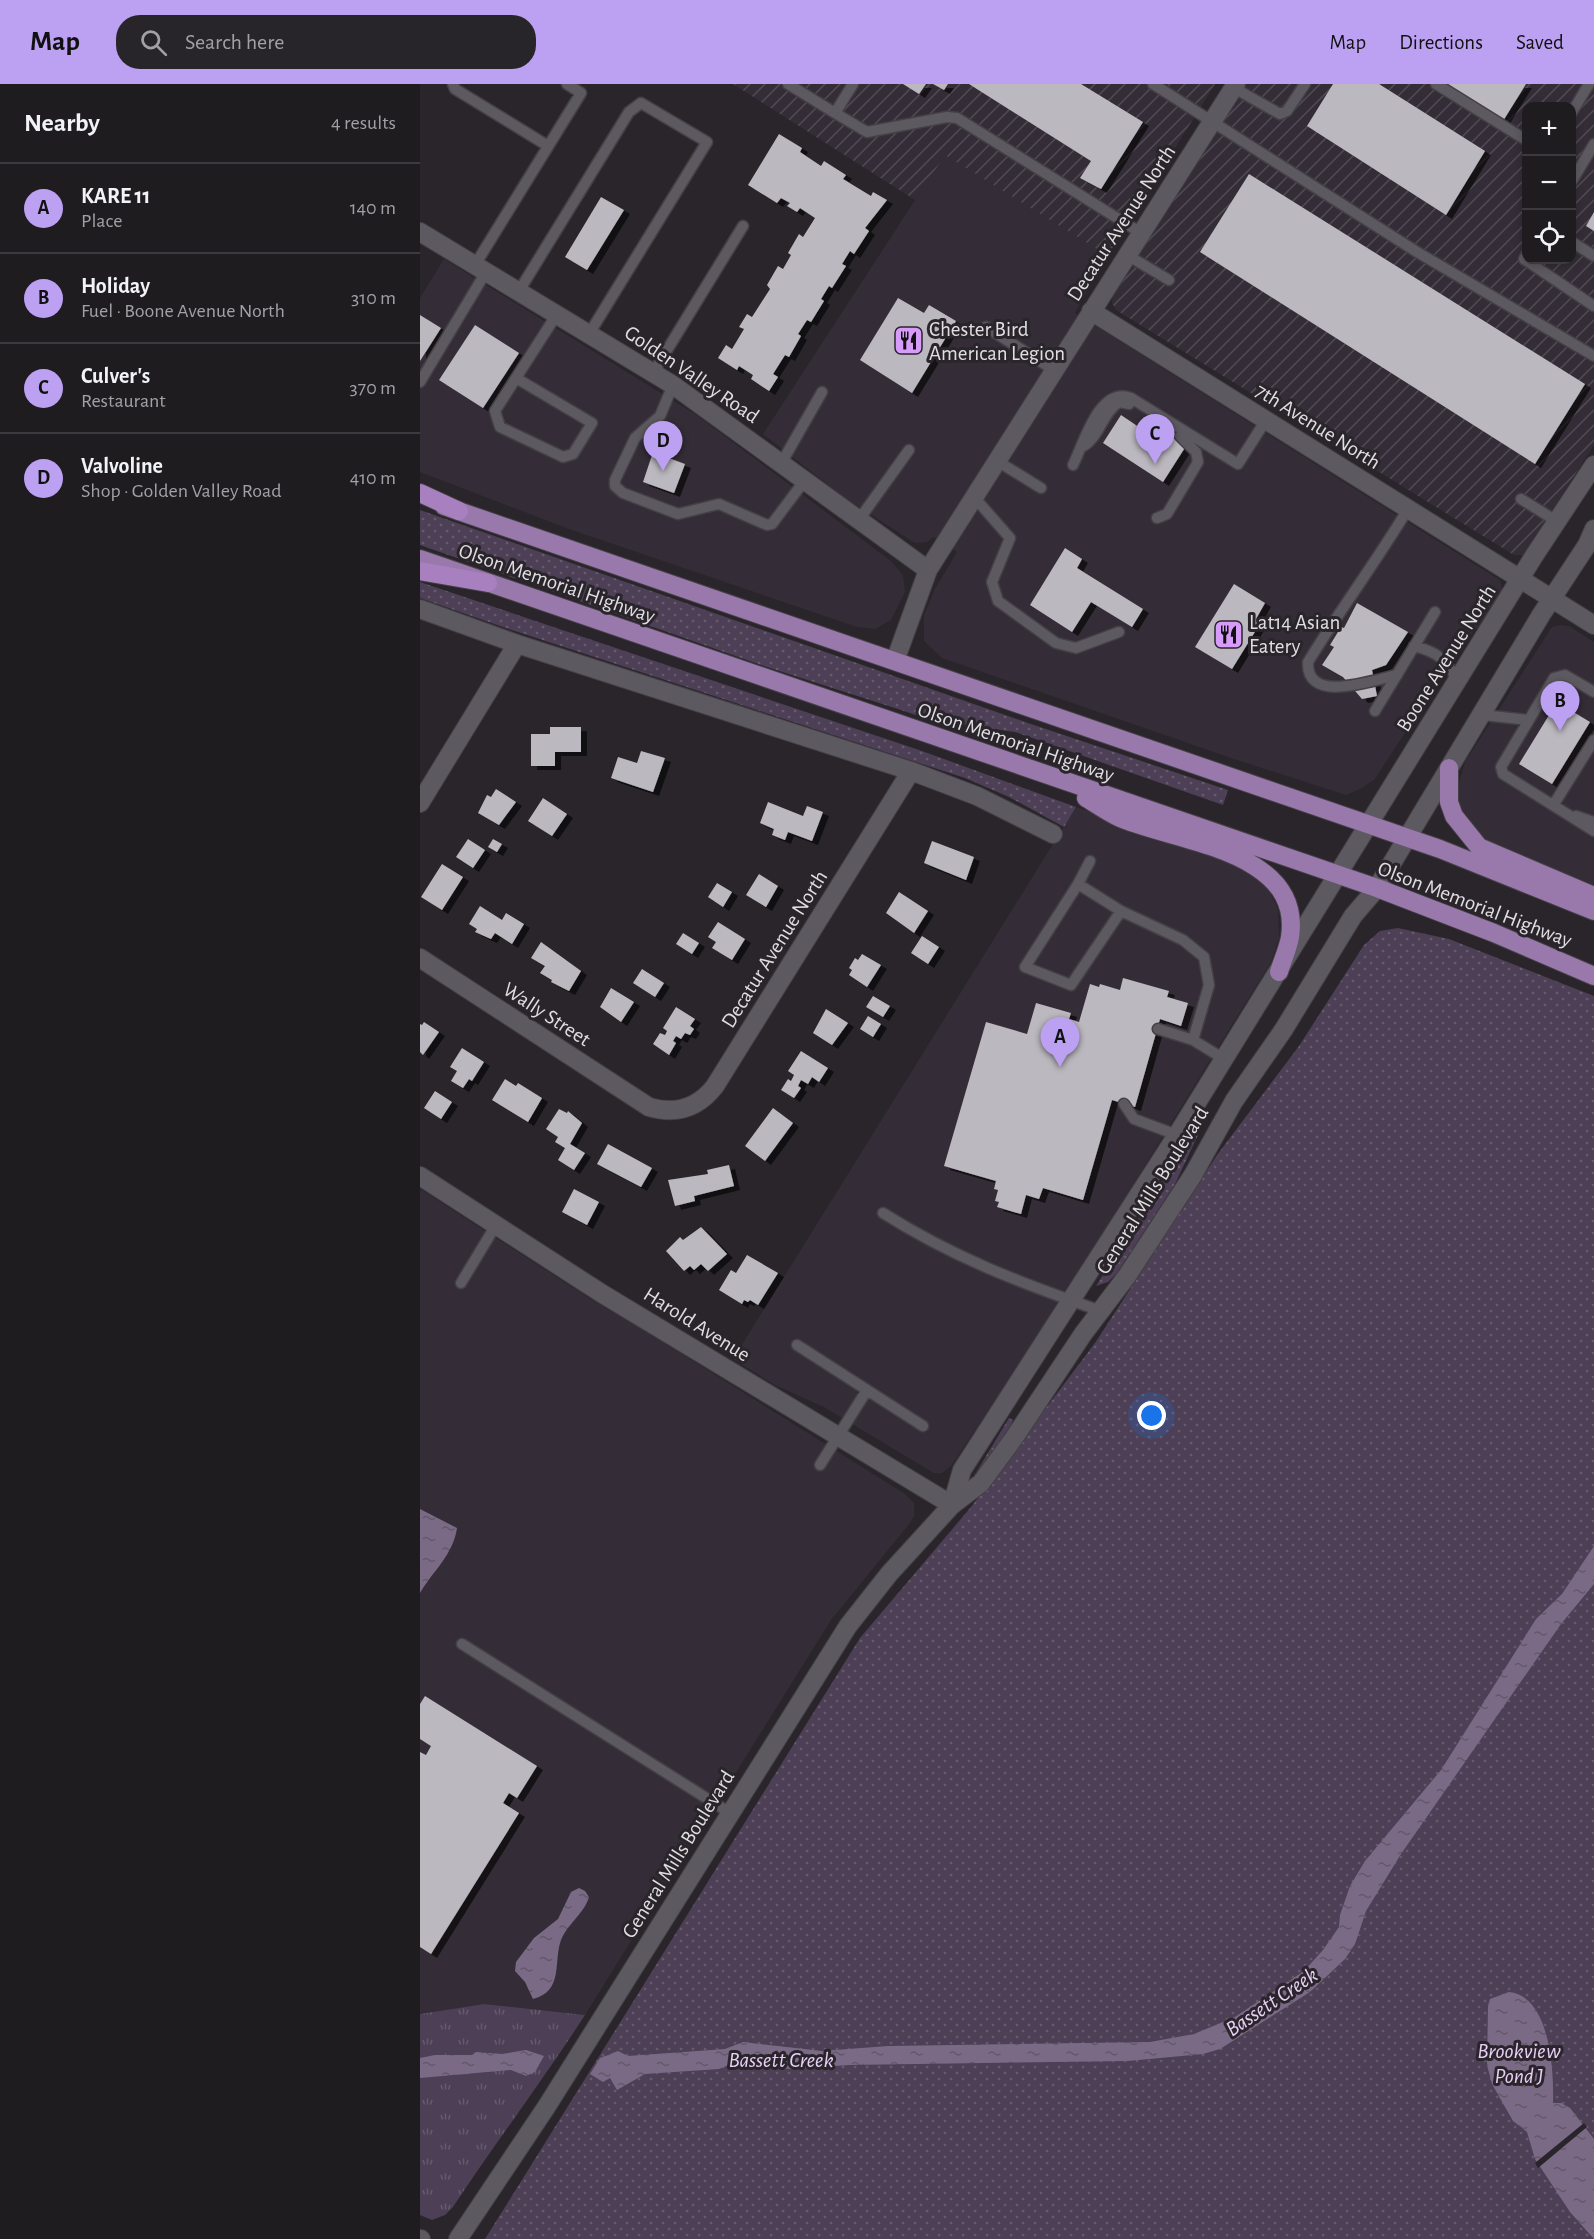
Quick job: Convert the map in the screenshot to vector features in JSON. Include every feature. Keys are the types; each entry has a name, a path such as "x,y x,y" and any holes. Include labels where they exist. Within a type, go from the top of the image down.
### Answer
{"highway":[{"path":"420,493 459,511"},
{"name":"Olson Memorial Highway","path":"420,497 1407,837 1594,911"},
{"name":"Olson Memorial Highway","path":"420,559 1051,778 1377,888 1494,933 1594,976"},
{"path":"420,571 488,583"},
{"path":"1449,768 1449,802 1454,816 1479,847 1594,897"},
{"path":"1051,778 1118,817 1242,858 1265,872 1281,891 1290,920 1290,937 1279,972"}],"street":[{"name":"Decatur Avenue North","path":"895,661 928,570 1235,86"},
{"name":"Golden Valley Road","path":"421,234 673,385 928,570"},
{"name":"7th Avenue North","path":"1091,311 1521,580"},
{"name":"Boone Avenue North","path":"1337,876 1594,465"},
{"path":"1377,888 1587,545 1594,529"},
{"path":"1521,580 1594,625"},
{"path":"420,609 517,644 911,771 977,795 1053,834"},
{"path":"420,803 517,644"},
{"name":"Decatur Avenue North","path":"649,1107 673,1112 682,1110 699,1103 716,1086 911,771"},
{"name":"General Mills Boulevard","path":"952,1505 962,1470 1177,1135 1337,876"},
{"name":"General Mills Boulevard","path":"458,2239 547,2106 848,1626 889,1574 952,1505 981,1483 998,1460 1127,1276 1193,1174 1234,1101 1284,1029 1353,916 1377,888"},
{"name":"Wally Street","path":"420,958 649,1107"},
{"name":"Harold Avenue","path":"420,1176 754,1387 839,1434 952,1505"}],"lane":[{"path":"453,84 455,89 548,146"},
{"path":"420,382 548,146 581,93 567,84"},
{"path":"788,84 867,132 947,117 967,121 1141,233"},
{"path":"835,113 853,84"},
{"path":"1153,84 1417,252 1594,356"},
{"path":"1235,86 1280,114 1287,111 1305,84"},
{"path":"1436,84 1522,137"},
{"path":"1576,105 1589,84"},
{"path":"519,291 629,112 641,103 706,142 589,334"},
{"path":"1576,174 1594,144"},
{"path":"653,374 743,226"},
{"path":"1576,245 1594,256"},
{"path":"1127,255 1169,280"},
{"path":"1531,264 1594,306"},
{"path":"516,378 592,423 573,454 563,457 500,427 495,411 516,378 557,314"},
{"path":"986,327 1054,370"},
{"path":"673,385 660,416 635,438 615,480 615,486 623,493 678,514 720,504 767,525 772,524 805,480"},
{"path":"782,462 822,392"},
{"path":"1073,465 1082,447 1083,438 1106,401 1123,395 1238,464 1266,420"},
{"path":"1082,447 1090,442 1111,407 1119,402 1128,404 1189,442 1196,452 1198,462 1167,514 1157,518"},
{"path":"858,521 909,450"},
{"path":"997,461 1041,488"},
{"path":"974,497 1010,538 992,582 998,601 1056,643 1076,648 1119,632"},
{"path":"1521,499 1558,522"},
{"path":"1397,675 1332,689 1316,681 1308,670 1308,662 1349,595 1370,572 1408,509"},
{"path":"1375,711 1435,612"},
{"path":"1414,646 1433,651 1443,658 1458,680"},
{"path":"1594,692 1565,675 1558,675 1528,720 1501,768 1503,774 1594,831"},
{"path":"1483,715 1528,720"},
{"path":"1554,804 1594,740"},
{"path":"1567,813 1594,822"},
{"path":"1090,861 1025,967 1071,985 1121,911"},
{"path":"1078,884 1121,911 1183,940 1204,957 1209,985 1193,1040"},
{"path":"1158,1029 1193,1040 1224,1059"},
{"path":"1124,1104 1134,1119 1177,1135"},
{"path":"883,1212 924,1239 969,1262 1101,1311"},
{"path":"461,1283 496,1225"},
{"path":"797,1345 923,1426"},
{"path":"820,1465 867,1390"},
{"path":"462,1644 730,1813"}],"shaded area":[{"path":"733,84 1215,84 1108,256 945,155 915,200"},
{"path":"1246,84 1594,84 1594,445 1523,555 1514,555 1116,310 1112,303 1113,295"},
{"path":"945,154 1108,256 1075,313 1500,580 1503,591 1498,604 1466,640 1374,780 1346,795 1234,759 942,658 924,641 924,615 935,589 957,552 934,537 927,542 915,543 845,498 763,434"},
{"path":"444,259 698,416 891,561 903,575 905,592 891,620 875,629 857,627 569,529 420,472 420,298"},
{"path":"1569,626 1594,642 1594,889 1495,847 1471,832 1458,808 1458,785 1465,762 1552,627"},
{"path":"1076,807 1234,862 1253,873 1267,887 1278,909 1279,938 1271,962 1051,1317 951,1466 942,1473 934,1473 824,1407 775,1385 733,1359"},
{"path":"420,1189 592,1300 620,1315 905,1494 914,1503 914,1516 910,1523 831,1620 585,2015 484,2004 420,2014"}],"green space":[{"path":"420,510 1025,722 1228,790 1223,805 1015,732 930,720 770,668 420,545"},
{"path":"420,582 922,751 1076,807 1064,827 1009,797 965,778 420,598"},
{"path":"1398,928 1449,939 1594,996 1594,2239 485,2239 860,1638 971,1507 1095,1343 1217,1155 1299,1046 1364,945 1380,931"},
{"path":"1192,1132 1198,1135 1175,1184 1117,1273 1108,1282 1096,1286"},
{"path":"1009,1418 1013,1420 1010,1429 974,1476"},
{"path":"484,2004 585,2015 453,2207 445,2215 432,2220 420,2215 420,2014"}],"water":[{"path":"420,1509 457,1528 447,1555 420,1593"},
{"name":"Bassett Creek","path":"1594,1546 1594,1584 1561,1624 1401,1854 1366,1911 1355,1944 1345,1959 1310,1992 1220,2049 1203,2054 1128,2061 849,2065 794,2069 726,2066 719,2069 645,2074 617,2090 610,2078 603,2082 590,2074 600,2058 618,2051 628,2056 725,2049 743,2042 822,2051 888,2046 1150,2042 1194,2034 1235,2017 1304,1971 1323,1950 1339,1927 1340,1915 1350,1886 1365,1861 1441,1770 1536,1619 1562,1594"},
{"path":"579,1888 589,1897 587,1903 561,1940 553,1983 543,1995 533,1999 525,1982 515,1971 516,1962 534,1938 558,1919 571,1892"},
{"name":"Brookview Pond J","path":"1509,1992 1523,1997 1533,2006 1541,2020 1550,2054 1553,2103 1561,2103 1570,2108 1594,2139 1594,2239 1570,2212 1535,2159 1527,2132 1513,2121 1492,2084 1487,2065 1488,2006 1490,1999"},
{"path":"526,2050 544,2056 535,2072 526,2076 511,2070 420,2078 420,2058 435,2055 472,2055 476,2052 502,2054"}],"pier":[{"path":"1584,2123 1587,2127 1538,2168 1535,2163"}],"building":[{"path":"903,84 926,84 919,94"},
{"path":"933,84 948,84 944,90"},
{"path":"969,84 1081,84 1143,122 1101,189 1080,178 1091,161"},
{"path":"1333,84 1379,84 1485,151 1446,215 1307,126"},
{"path":"1445,84 1526,84 1503,121"},
{"path":"779,134 802,148 800,152 821,166 824,161 846,175 843,179 871,196 873,192 887,200 865,228 869,231 854,254 850,251 842,264 846,266 832,288 829,286 821,299 824,301 811,322 807,320 798,334 801,336 789,357 785,355 773,374 778,377 769,391 751,379 753,375 739,366 737,370 718,358 726,345 732,349 744,329 739,327 747,314 752,317 770,289 767,285 778,266 783,269 791,255 788,253 799,234 803,237 815,218 800,208 797,212 787,206 790,203 781,198 777,203 748,185"},
{"path":"1249,174 1585,384 1535,464 1200,252"},
{"path":"601,197 624,210 587,270 565,257"},
{"path":"1594,212 1594,231 1586,226"},
{"name":"Chester Bird American Legion","path":"898,298 924,313 929,305 956,321 912,393 860,360"},
{"path":"420,315 441,328 420,361"},
{"path":"475,325 519,353 483,408 439,380"},
{"path":"1121,415 1149,434 1154,426 1186,446 1163,482 1103,443"},
{"path":"653,452 685,464 674,493 643,482"},
{"path":"1065,548 1082,559 1077,568 1143,609 1132,627 1091,602 1072,632 1030,605"},
{"name":"Lat14 Asian Eatery","path":"1234,584 1265,603 1256,619 1261,622 1232,669 1195,647"},
{"path":"1357,603 1408,632 1386,665 1372,670 1377,696 1362,699 1343,677 1322,665 1334,647 1330,645 1341,627 1344,628"},
{"path":"1557,702 1590,722 1552,784 1519,764"},
{"path":"550,727 581,727 581,752 555,752 555,766 531,766 531,734 550,734"},
{"path":"641,751 665,758 653,792 611,778 618,757 637,763"},
{"path":"496,789 516,802 499,825 478,813 487,795 491,797"},
{"path":"543,798 567,814 552,836 528,821"},
{"path":"768,802 803,816 807,806 823,812 812,841 788,832 785,840 772,835 774,829 760,823"},
{"path":"468,839 485,850 473,868 456,857"},
{"path":"493,839 502,844 497,852 488,847"},
{"path":"932,841 974,857 966,880 924,863"},
{"path":"442,864 463,877 442,910 421,897"},
{"path":"759,874 778,886 766,907 746,895"},
{"path":"717,883 732,892 723,907 708,897"},
{"path":"899,892 928,911 914,933 886,913"},
{"path":"480,906 502,920 506,913 524,924 512,944 495,933 491,939 475,932 477,929 469,924"},
{"path":"718,922 745,939 732,960 712,948 716,942 708,937"},
{"path":"683,933 699,943 692,954 676,944"},
{"path":"922,936 939,947 928,964 911,953"},
{"path":"541,942 581,971 569,991 551,982 552,980 540,973 545,966 531,958"},
{"path":"862,954 881,965 867,987 849,975 852,970 849,968 855,958 858,960"},
{"path":"642,969 664,983 655,997 633,983"},
{"path":"1123,978 1169,991 1167,997 1188,1003 1181,1026 1160,1019 1135,1107 1112,1100 1083,1200 1043,1188 1039,1199 1026,1195 1021,1214 997,1207 999,1202 995,1201 998,1190 994,1189 996,1181 944,1166 986,1022 1027,1034 1036,1003 1071,1013 1069,1019 1079,1022 1090,984 1099,987 1100,984 1120,990"},
{"path":"611,988 634,1002 621,1022 600,1007"},
{"path":"873,996 890,1006 883,1017 866,1007"},
{"path":"676,1007 695,1019 690,1026 694,1029 690,1035 685,1033 681,1039 676,1036 673,1041 676,1043 669,1055 653,1044 660,1033 665,1035 667,1031 663,1028"},
{"path":"826,1009 848,1023 832,1045 813,1033"},
{"path":"868,1016 881,1024 873,1037 860,1029"},
{"path":"424,1022 439,1032 423,1055 420,1052 420,1024"},
{"path":"462,1048 484,1062 472,1081 469,1079 463,1088 451,1081 457,1071 450,1067"},
{"path":"801,1051 828,1068 819,1082 812,1077 808,1084 801,1080 798,1086 801,1088 794,1098 781,1090 788,1079 791,1081 794,1075 788,1071"},
{"path":"505,1079 516,1086 518,1083 542,1098 528,1122 492,1100"},
{"path":"435,1091 452,1102 441,1119 424,1108"},
{"path":"773,1108 793,1123 765,1161 745,1146"},
{"path":"559,1109 567,1113 568,1111 582,1123 570,1144 585,1153 574,1170 558,1160 565,1148 555,1142 558,1137 546,1129"},
{"path":"608,1144 652,1168 641,1187 597,1164"},
{"path":"729,1165 734,1186 694,1196 695,1201 675,1206 668,1180 708,1174 707,1170"},
{"path":"574,1189 599,1202 587,1225 562,1212"},
{"path":"701,1227 727,1254 708,1271 701,1264 694,1270 690,1266 684,1271 666,1251 680,1237 683,1240"},
{"path":"747,1255 778,1273 758,1305 750,1300 748,1302 744,1300 742,1304 719,1290 731,1270 736,1273"},
{"path":"425,1696 537,1766 517,1798 509,1793 503,1803 519,1813 431,1954 420,1947 420,1752 426,1755 431,1746 420,1739 420,1704"}],"place":[{"name":"Chester Bird American Legion","path":"908,341"},
{"name":"Culver's","path":"1155,464"},
{"name":"Valvoline","path":"663,471"},
{"name":"Lat14 Asian Eatery","path":"1228,634"},
{"name":"Holiday","path":"1560,731"},
{"name":"KARE 11","path":"1060,1067"}]}
